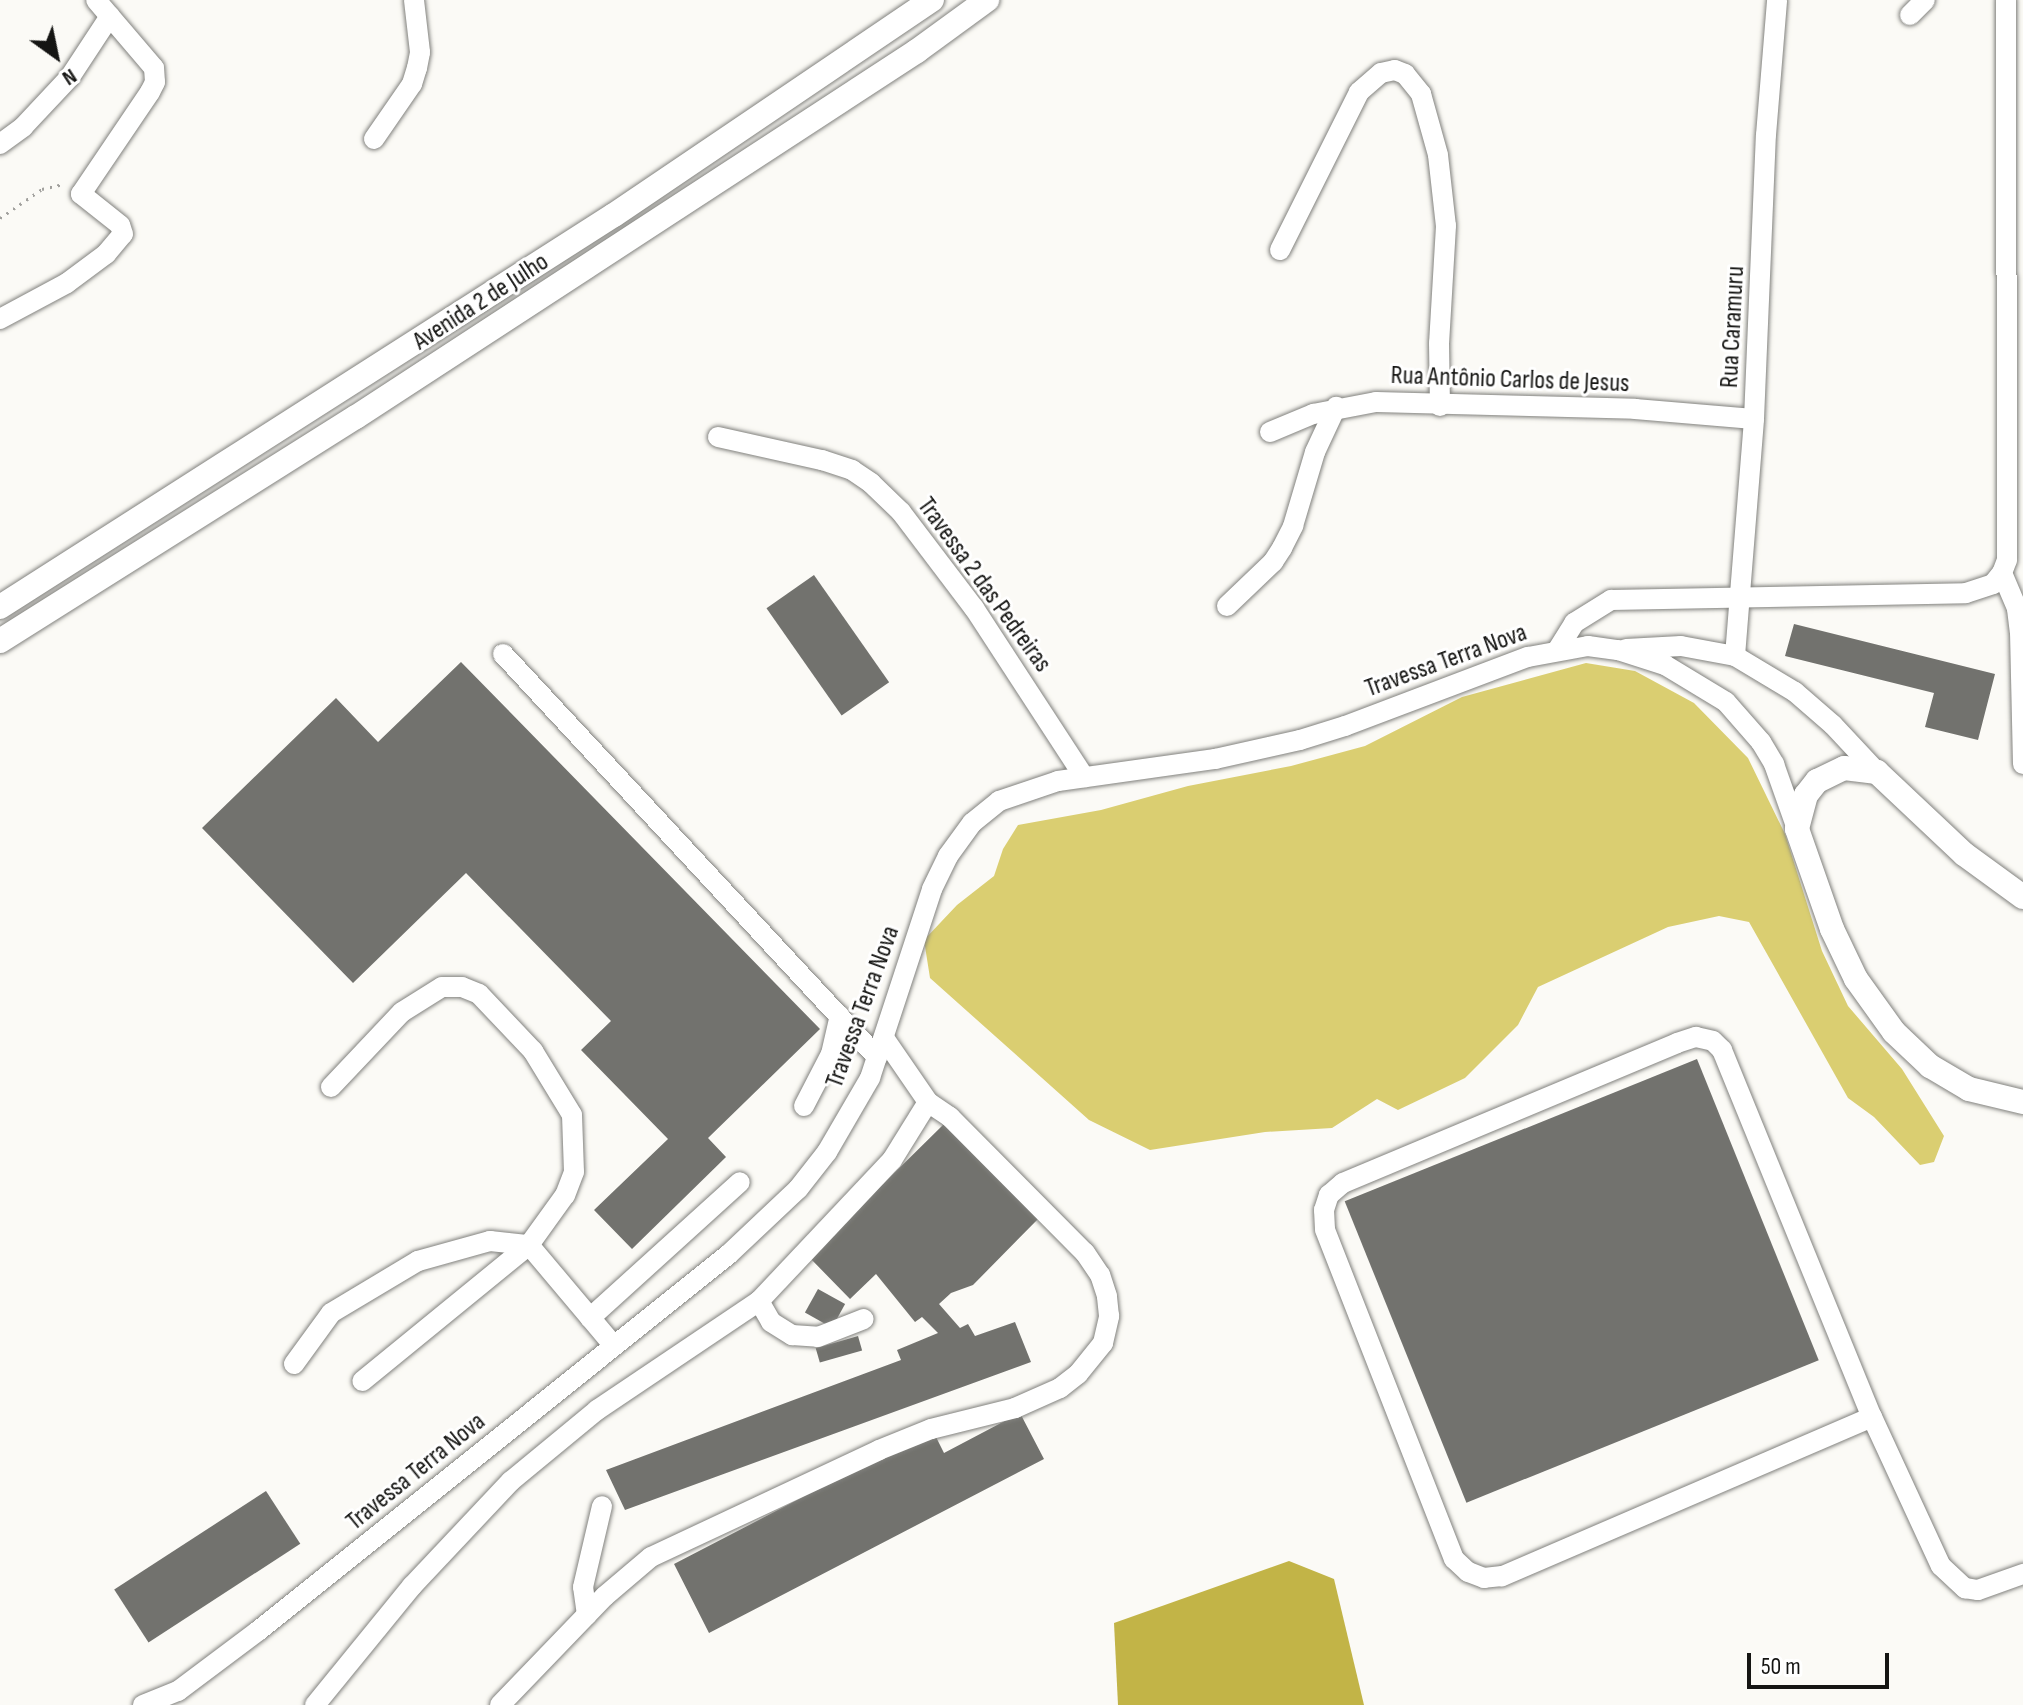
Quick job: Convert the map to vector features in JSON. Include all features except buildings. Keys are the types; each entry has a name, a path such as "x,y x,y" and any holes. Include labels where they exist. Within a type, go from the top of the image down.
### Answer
{"main road":[{"name":"Avenida 2 de Julho","path":"0,607 614,215 932,0"},
{"name":"Avenida 2 de Julho","path":"0,641 356,417 917,51 987,0"},
{"path":"2023,897 1964,854 1877,772 1844,768 1817,781 1806,795 1797,829 1832,929 1856,979 1894,1032 1930,1066 1969,1089 2023,1102"}],"street":[{"path":"0,319 67,283 106,254 123,234 120,225 81,194 150,92 155,82 154,68 96,0"},
{"path":"374,139 412,84 417,68 420,52 414,0"},
{"name":"Rua Caramuru","path":"1735,656 1754,419 1766,135 1777,0"},
{"path":"1910,15 1925,0"},
{"path":"1558,649 1574,623 1611,600 1966,593 1993,584 2002,573 2007,560 2006,0"},
{"path":"0,144 23,127 70,77 110,16"},
{"path":"1280,250 1359,92 1381,73 1395,70 1405,74 1421,94 1438,155 1446,226 1439,343 1440,406"},
{"name":"Rua Antônio Carlos de Jesus","path":"1270,432 1336,407 1376,402 1635,409 1754,419"},
{"path":"1227,606 1273,562 1282,548 1293,526 1315,452 1336,407"},
{"name":"Travessa 2 das Pedreiras","path":"718,437 822,460 852,470 871,483 901,512 974,608 1084,777"},
{"path":"2002,573 2017,609 2021,634 2023,764"},
{"name":"Travessa Terra Nova","path":"143,1705 178,1691 225,1657 729,1254 798,1189 847,1121 881,1047 932,889 960,838 983,813 1016,793 1084,777 1215,759 1300,740 1558,649 1588,646 1618,650"},
{"path":"1618,650 1681,646 1735,656 1795,692 1833,725 1877,772"},
{"path":"1618,650 1665,665 1726,702 1761,742 1774,764 1797,829"},
{"path":"500,1705 639,1566 674,1544 879,1450 931,1429 1015,1408 1060,1388 1078,1374 1103,1343 1109,1316 1100,1275 1085,1253 950,1117 928,1102 881,1047 840,1016 503,654"},
{"path":"331,1087 402,1012 442,987 462,987 479,994 533,1051 572,1115 574,1172 565,1195 529,1245 362,1381"},
{"path":"804,1106 831,1054 840,1016"},
{"path":"1872,1417 1502,1576 1484,1578 1468,1572 1454,1559 1325,1229 1324,1210 1329,1195 1343,1183 1677,1043 1696,1037 1713,1041 1722,1050 1872,1417 1949,1578 1965,1588 1978,1590 2023,1574"},
{"path":"315,1705 412,1586 511,1481 597,1410 759,1301 892,1160 928,1102"},
{"path":"590,1318 740,1182"},
{"path":"294,1364 331,1313 418,1261 490,1241 529,1245 614,1346"},
{"path":"759,1301 771,1322 792,1335 818,1337 864,1319"},
{"path":"587,1615 583,1587 602,1506"},
{"path":"183,1705 225,1657"}],"path":[{"path":"0,218 55,184 64,184 81,194"}],"shaded area":[{"path":"1586,663 1635,671 1694,703 1748,758 1785,834 1822,951 1848,1006 1902,1069 1944,1136 1934,1162 1920,1165 1874,1117 1848,1098 1749,922 1719,916 1668,927 1538,987 1518,1025 1465,1078 1398,1110 1377,1099 1332,1128 1265,1132 1150,1150 1089,1120 930,978 924,940 957,905 994,876 1003,849 1018,825 1101,810 1188,786 1291,766 1365,746 1462,697"},
{"path":"1289,1561 1334,1579 1364,1705 1118,1705 1114,1623"}]}
